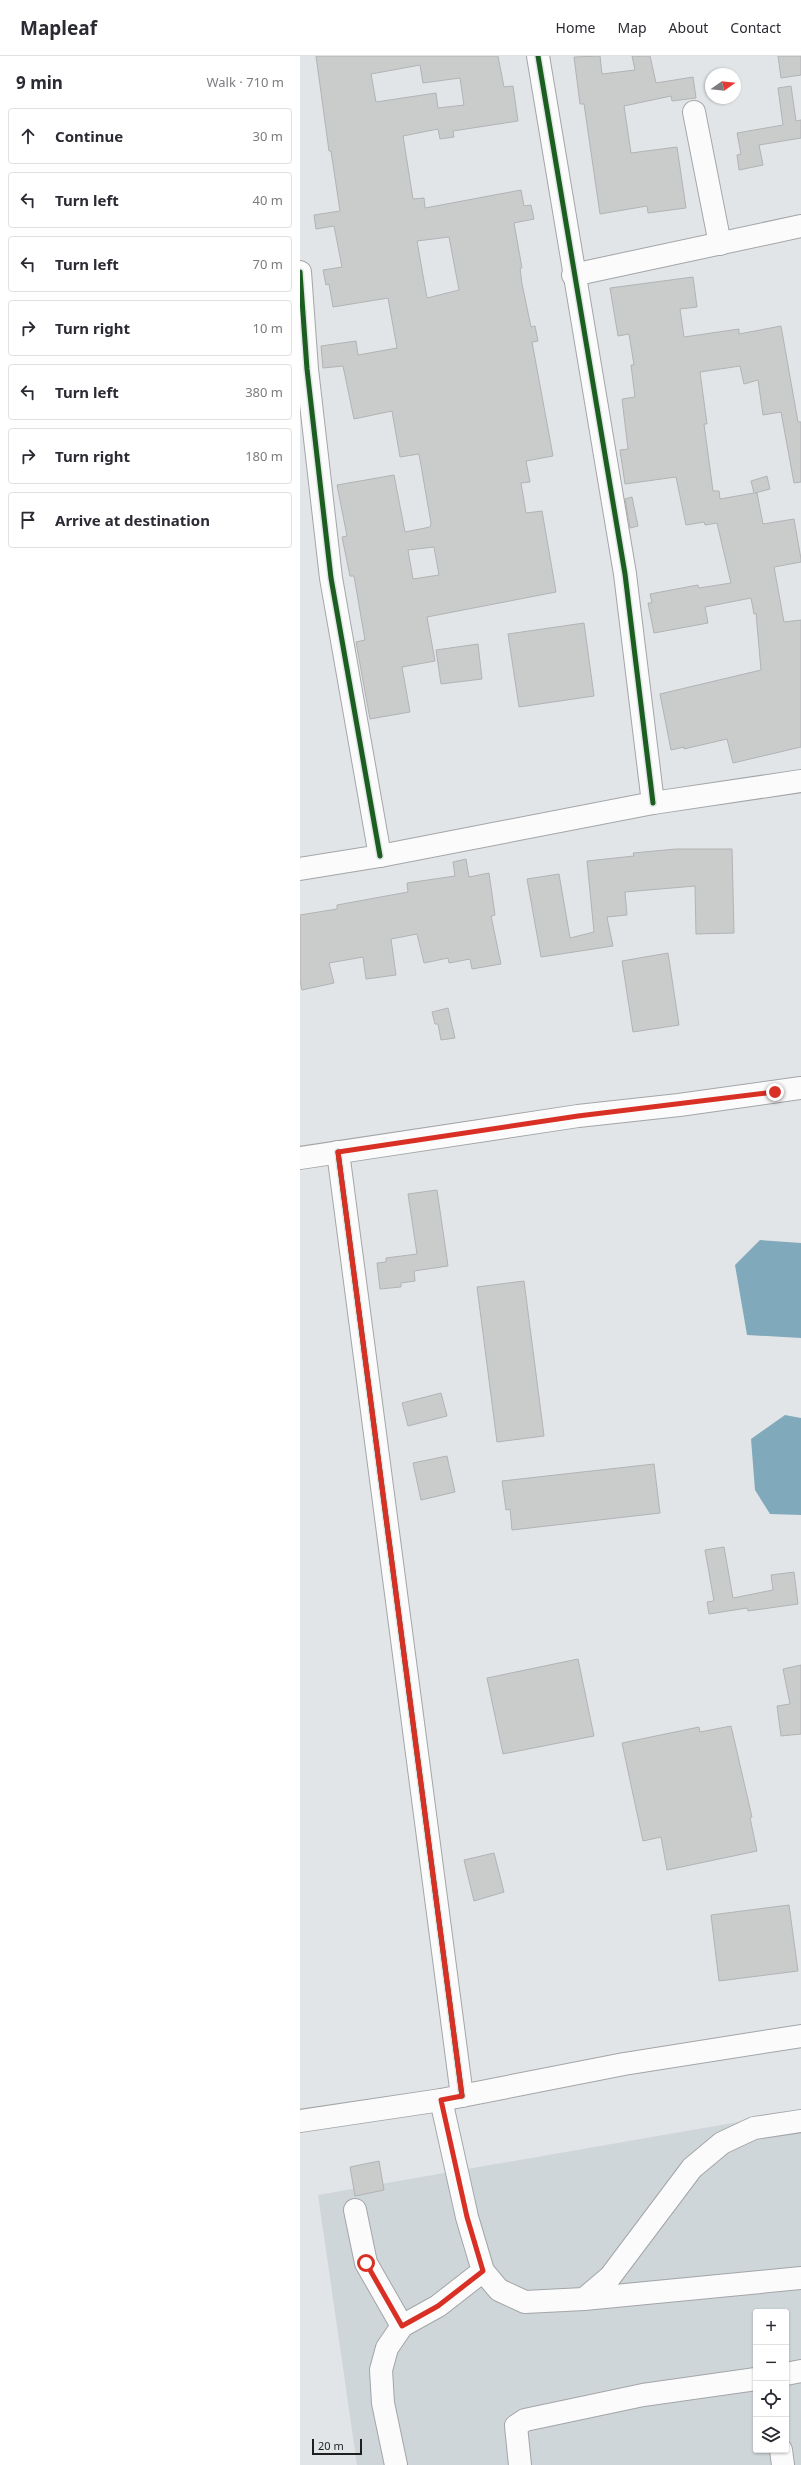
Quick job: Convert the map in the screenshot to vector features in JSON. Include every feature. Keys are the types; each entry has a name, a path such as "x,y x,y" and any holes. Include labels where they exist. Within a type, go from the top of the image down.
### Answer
{"street":[{"path":"538,56 573,275 626,574 653,803"},
{"path":"694,112 720,244"},
{"path":"573,275 801,226"},
{"path":"300,272 303,370 331,578 380,856"},
{"path":"300,869 380,856 653,803 801,781"},
{"path":"300,1158 578,1116 679,1105 801,1088"},
{"path":"338,1152 462,2096"},
{"path":"300,2121 441,2100 624,2064 801,2036"},
{"path":"441,2100 467,2217 483,2271 500,2290 525,2302 584,2299 801,2278"},
{"path":"584,2299 610,2277 698,2163 722,2143 754,2128 801,2121"},
{"path":"355,2210 366,2263 402,2326"},
{"path":"396,2465 383,2403 382,2370 387,2348 402,2326 438,2306 483,2271"},
{"path":"789,2373 801,2371"},
{"path":"520,2465 516,2426 525,2420 643,2394 753,2379"},
{"path":"781,2453 783,2465"}],"shaded area":[{"path":"801,2111 801,2465 357,2465 318,2195"}],"water":[{"path":"760,1240 801,1243 801,1338 747,1335 735,1265"},
{"path":"785,1415 801,1418 801,1515 770,1514 755,1490 751,1439"}],"building":[{"path":"316,56 498,56 504,87 513,86 518,121 453,131 454,137 440,139 438,129 403,136 413,199 424,198 425,208 521,190 524,206 531,205 534,219 514,223 522,268 520,268 522,284 531,327 535,326 538,341 532,342 553,456 526,461 530,482 521,483 526,513 542,511 556,592 427,617 435,661 402,667 410,712 370,719 356,642 365,640 354,576 350,576 342,537 347,536 337,485 394,475 405,532 430,527 431,523 419,454 400,457 392,411 354,419 343,366 323,368 321,346 356,341 358,355 397,348 388,298 333,307 329,284 326,285 323,270 342,267 334,226 316,229 314,215 340,211 331,151 329,151","holes":["420,65 423,83 460,78 464,105 438,108 436,93 376,102 371,74","449,237 459,290 427,298 417,241","434,547 439,575 413,579 408,550"]},
{"path":"600,56 602,74 635,70 632,56 650,56 656,83 693,77 696,98 672,101 671,96 624,106 631,153 677,147 686,208 648,213 647,206 600,214 584,104 580,104 574,57"},
{"path":"778,56 801,56 801,75 781,78"},
{"path":"791,86 796,121 801,120 801,138 759,145 763,165 739,170 737,155 741,154 737,133 783,125 778,88"},
{"path":"693,277 697,307 680,309 684,337 739,329 739,334 781,326 798,422 801,422 801,482 794,483 781,412 763,415 758,380 744,384 740,366 700,372 707,424 704,424 713,491 719,491 720,499 754,493 751,481 767,476 770,489 755,493 757,493 763,524 794,519 801,559 801,562 774,567 784,622 801,620 801,747 733,763 727,739 684,749 684,747 671,750 660,694 761,670 756,613 754,614 751,598 705,607 708,623 654,633 648,603 652,603 650,594 698,585 699,588 731,583 717,523 705,525 704,522 686,525 676,477 625,484 620,450 628,449 622,399 635,397 631,365 634,365 629,334 618,336 610,288"},
{"path":"632,497 638,526 630,528 625,499"},
{"path":"584,623 594,696 519,707 508,634"},
{"path":"478,644 482,679 441,684 436,650"},
{"path":"676,849 732,849 734,933 696,934 695,886 625,892 627,915 607,917 613,946 541,957 527,879 559,874 570,938 594,932 587,861 634,856 633,853"},
{"path":"466,859 469,877 489,873 495,915 491,916 501,964 472,969 470,959 449,963 448,958 424,963 417,934 391,939 396,975 366,979 363,957 329,963 334,983 302,990 300,981 300,915 337,909 337,905 408,892 407,883 455,876 453,862"},
{"path":"668,953 679,1025 633,1032 622,961"},
{"path":"448,1008 455,1038 441,1040 438,1024 435,1024 432,1012"},
{"path":"437,1190 448,1266 414,1271 415,1281 401,1283 401,1287 380,1289 377,1263 386,1262 386,1258 417,1254 408,1194"},
{"path":"524,1281 544,1436 497,1442 477,1287"},
{"path":"441,1393 447,1416 408,1426 402,1403"},
{"path":"447,1456 455,1492 421,1500 413,1463"},
{"path":"654,1464 660,1513 512,1530 510,1509 506,1510 502,1481"},
{"path":"724,1547 733,1598 773,1590 771,1575 794,1572 798,1604 748,1611 747,1608 709,1614 707,1602 714,1601 705,1550"},
{"path":"578,1659 594,1736 503,1754 487,1678"},
{"path":"801,1665 801,1734 781,1736 777,1706 790,1704 783,1669"},
{"path":"731,1726 752,1817 750,1818 757,1851 667,1870 661,1837 643,1841 622,1743 699,1727 700,1732"},
{"path":"494,1853 504,1892 474,1901 464,1860"},
{"path":"789,1905 798,1971 719,1981 711,1915"},
{"path":"379,2161 384,2190 355,2196 350,2167"}],"cycle path":[{"path":"538,56 625,574 653,803"},
{"path":"300,272 307,369 331,578 380,856"},
{"path":"338,1152 462,2096"}],"route":[{"path":"366,2263 402,2326 438,2306 483,2271 467,2217 441,2100 462,2096 402,1626 367,1380 338,1152 578,1116 679,1105 775,1092"}]}
